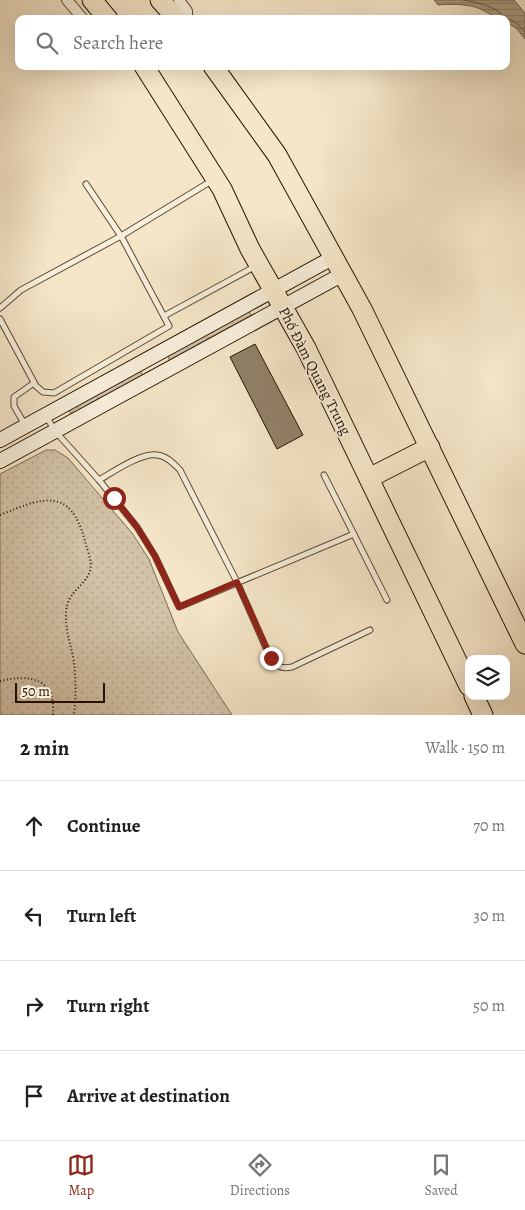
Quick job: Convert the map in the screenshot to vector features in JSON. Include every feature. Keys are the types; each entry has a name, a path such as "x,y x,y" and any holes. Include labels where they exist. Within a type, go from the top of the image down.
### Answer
{"highway":[{"path":"92,0 105,15"},
{"path":"160,0 173,15"},
{"name":"Phố Đàm Quang Trung","path":"147,70 216,178 259,264 306,348 465,678"},
{"path":"215,70 277,155 365,314 525,644"},
{"path":"369,478 430,447"},
{"path":"476,700 483,715"}],"street":[{"path":"67,0 80,15"},
{"path":"179,0 187,11 187,15"},
{"path":"0,440 152,357 278,298 338,266"},
{"path":"0,461 161,373 278,298"},
{"path":"152,357 161,373"}],"lane":[{"path":"0,308 21,290 121,236 216,178"},
{"path":"0,319 34,383 43,392 54,393 169,326 121,236 86,184"},
{"path":"164,316 259,264"},
{"path":"26,426 14,406 14,397 34,383"},
{"path":"45,415 55,431 99,480 137,527 155,556 179,607 354,534"},
{"path":"99,480 144,456 157,455 170,460 180,470 237,582 276,666 292,667 370,630"},
{"path":"324,475 387,600"}],"path":[{"path":"0,515 49,499 65,505 80,526 91,570 86,579 71,594 67,602 67,626 74,661 74,715"},
{"path":"0,681 19,677 42,682 50,691 54,704 53,715"}],"shaded area":[{"path":"249,311 252,317 170,361 167,355"},
{"path":"140,370 143,376 72,416 68,408"},
{"path":"46,450 55,450 68,458 132,533 149,559 178,632 232,715 0,715 0,474"}],"water":[{"path":"434,0 514,0 525,13 525,39 516,28 510,24 510,15 492,15 479,8 470,6 438,5"}],"building":[{"path":"255,344 303,435 277,449 230,357"}],"route":[{"path":"114,498 137,527 155,556 179,607 237,582 271,658"}]}
